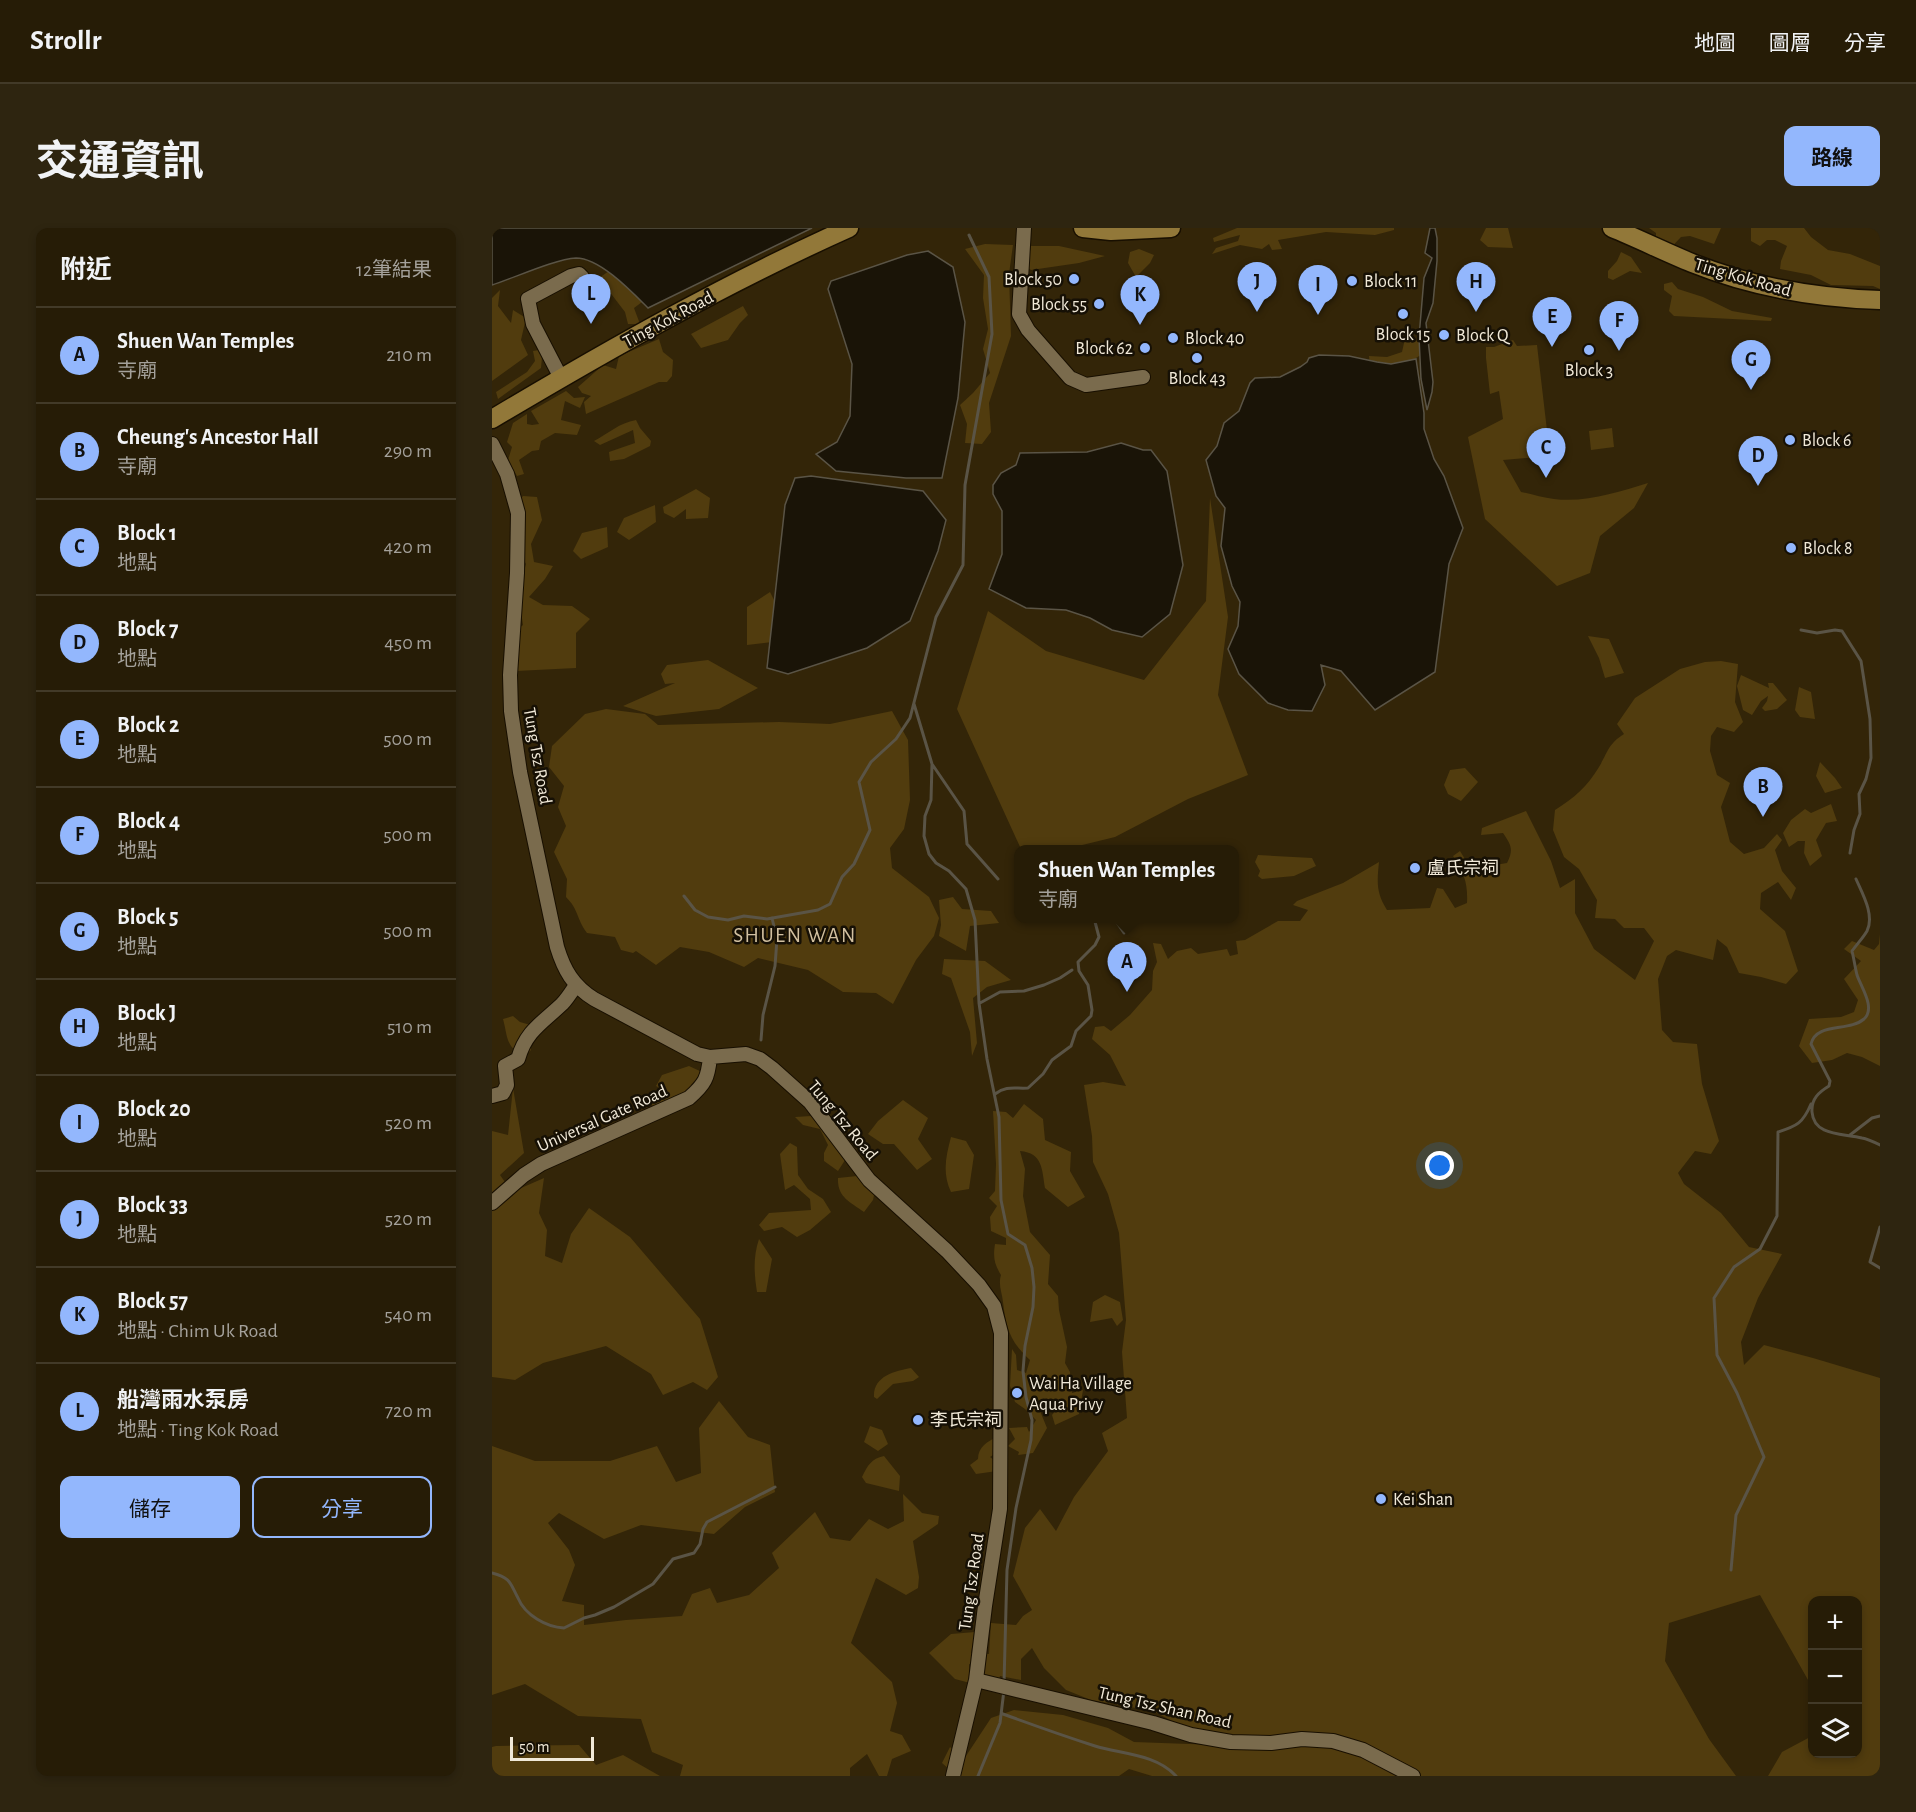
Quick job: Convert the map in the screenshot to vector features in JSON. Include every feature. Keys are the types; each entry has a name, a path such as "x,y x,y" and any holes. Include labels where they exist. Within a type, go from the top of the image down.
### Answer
{"main road":[{"name":"Ting Kok Road","path":"492,418 635,335 794,252 849,228"},
{"path":"1083,228 1111,231 1171,228"},
{"name":"Ting Kok Road","path":"1612,228 1692,263 1752,283 1841,299 1880,300"}],"street":[{"path":"1024,228 1019,299 1020,314 1028,330 1070,378 1078,382 1086,385 1143,377"},
{"path":"561,378 533,324 528,299 579,274 596,304"},
{"name":"Tung Tsz Road","path":"492,444 507,474 518,513 517,573 510,675 511,711 520,772 557,947 564,968 583,992 697,1054 710,1057 746,1054 760,1059 772,1068 810,1102 869,1179 947,1251 979,1285 994,1306 1001,1333 1000,1509 976,1680 953,1776"},
{"path":"492,1096 503,1093 507,1085 505,1066 518,1059 523,1043 549,1014 562,1004 576,985"},
{"name":"Universal Gate Road","path":"492,1203 524,1175 541,1164 689,1098 698,1091 709,1076 710,1057"},
{"name":"Tung Tsz Shan Road","path":"976,1680 1201,1737 1231,1742 1271,1743 1302,1739 1333,1741 1363,1750 1413,1776"}],"shaded area":[{"path":"492,228 812,228 648,308 625,285 585,259 567,259 492,285"},
{"path":"1237,228 1394,228 1394,230 1375,235 1326,232 1278,240 1282,249 1272,250 1269,244 1262,249 1240,245 1212,254 1216,248 1238,241 1240,235 1214,242 1213,238"},
{"path":"1430,228 1435,228 1437,261 1433,303 1426,323 1433,382 1427,410 1421,379 1419,337 1424,278 1432,258 1425,253"},
{"path":"1486,228 1508,228 1513,248 1488,247 1480,240"},
{"path":"1649,228 1721,228 1714,244 1690,236 1681,237 1664,255 1656,253 1656,233"},
{"path":"1751,228 1804,228 1811,237 1828,250 1850,254 1880,266 1880,289 1873,286 1831,285 1811,275 1780,269 1787,246 1775,240 1767,240 1760,246 1751,241"},
{"path":"985,244 1013,245 1009,274 1011,336 989,403 991,432 982,444 965,443 967,424 960,405 990,373 983,349 988,329 983,298 984,275 965,249"},
{"path":"1031,246 1059,246 1105,256 1079,263 1031,270 1027,267"},
{"path":"1139,249 1154,255 1150,263 1136,277 1128,263 1130,252"},
{"path":"928,251 953,267 965,322 958,398 942,478 906,478 836,471 816,454 837,442 850,416 852,364 828,289 831,281 907,255"},
{"path":"1621,252 1631,257 1642,273 1630,271 1613,280 1608,278 1608,271"},
{"path":"609,271 639,293 642,302 634,308 640,324 628,324 625,312 599,278"},
{"path":"1672,282 1678,289 1703,297 1732,311 1772,318 1771,321 1674,316 1669,311 1672,296 1664,290 1664,284"},
{"path":"500,290 498,306 511,323 513,310 526,318 521,340 528,355 492,381 492,298"},
{"path":"743,306 748,315 728,340 701,348 691,334"},
{"path":"1406,334 1425,346 1422,354 1400,369 1370,366 1369,356 1387,357 1402,352"},
{"path":"659,339 663,352 673,360 672,376 667,382 659,382 586,414 584,402 591,396 582,393 578,387 603,365 616,369 619,356"},
{"path":"1513,340 1517,346 1537,345 1550,456 1503,460 1521,492 1566,500 1602,496 1648,483 1634,508 1600,536 1590,573 1557,586 1485,519 1468,437 1503,419 1499,391 1490,394 1486,347 1494,347"},
{"path":"539,350 542,357 541,368 498,399 496,392 527,372 535,361 533,351"},
{"path":"1319,355 1349,356 1391,364 1416,359 1424,413 1424,429 1463,528 1449,564 1435,672 1375,710 1341,671 1321,665 1325,685 1312,711 1288,710 1268,703 1239,674 1228,649 1238,626 1240,602 1232,586 1221,546 1225,508 1216,496 1206,460 1217,446 1224,423 1239,411 1250,383 1255,378 1280,377 1300,367 1309,358"},
{"path":"566,391 574,398 585,397 580,408 565,401 561,420 581,425 577,435 555,433 541,441 539,450 532,451 519,460 524,474 517,476 508,460 512,447 507,442 513,423 527,414 527,424 539,424 531,411"},
{"path":"636,420 651,441 650,446 624,459 610,461 609,452 635,443 633,430 600,445 594,441 619,426"},
{"path":"1612,428 1614,447 1591,450 1589,431"},
{"path":"1121,443 1143,450 1151,450 1167,471 1183,565 1170,614 1142,637 1112,630 1090,618 1066,610 1026,608 989,589 1002,554 1002,511 993,494 993,485 1001,473 1016,465 1020,453 1087,452"},
{"path":"811,476 923,491 946,520 938,551 910,621 867,648 788,674 767,668 785,505 795,478"},
{"path":"696,489 710,498 708,518 686,519 686,509 674,518 664,513 663,507"},
{"path":"523,496 537,497 542,520 531,544 534,562 553,566 529,597 543,605 572,606 590,619 576,633 576,668 516,671 517,630 523,625 519,599 524,589 523,575 526,564 522,557 511,510"},
{"path":"1210,498 1228,617 1218,695 1248,775 1188,799 1115,837 1082,845 1019,845 957,709 988,611 1046,651 1144,680 1206,601"},
{"path":"655,505 656,522 629,540 617,532 624,518"},
{"path":"607,527 608,547 581,559 573,551 582,533"},
{"path":"770,592 782,616 780,641 747,645 747,607"},
{"path":"1588,636 1609,639 1624,673 1605,678 1599,658"},
{"path":"708,660 758,688 719,709 656,716 623,706 675,683 665,684 661,674 667,665"},
{"path":"1721,661 1738,664 1735,702 1743,722 1734,732 1717,727 1711,736 1710,751 1717,775 1730,783 1721,807 1730,842 1744,854 1764,848 1777,834 1782,840 1775,850 1782,871 1796,888 1791,900 1778,882 1761,893 1760,909 1785,931 1798,971 1786,984 1739,973 1727,947 1717,939 1713,960 1676,950 1667,956 1658,979 1662,1030 1673,1042 1697,1044 1702,1084 1719,1141 1711,1154 1695,1151 1678,1173 1684,1184 1721,1213 1749,1247 1782,1254 1758,1298 1741,1342 1744,1365 1764,1345 1880,1378 1880,1776 1768,1776 1782,1752 1808,1738 1808,1758 1862,1758 1862,1596 1808,1596 1808,1680 1760,1595 1669,1623 1665,1661 1709,1739 1736,1776 1152,1776 1129,1769 1119,1776 957,1776 942,1763 950,1747 964,1759 991,1718 1014,1710 1063,1715 1108,1728 1134,1742 1217,1745 1153,1711 1091,1700 1066,1690 1044,1668 1032,1648 1021,1659 1021,1680 1000,1676 996,1689 986,1689 981,1669 969,1664 970,1683 955,1679 929,1653 951,1634 975,1632 971,1653 989,1654 991,1623 1016,1625 1032,1610 1013,1576 1025,1528 1040,1509 1056,1531 1074,1497 1108,1451 1102,1433 1127,1418 1122,1352 1126,1320 1119,1233 1108,1194 1093,1162 1092,1136 1084,1085 1103,1082 1126,1086 1110,1055 1092,1039 1095,1027 1104,1026 1111,1031 1130,1015 1152,990 1153,971 1157,962 1153,943 1161,944 1168,959 1177,951 1191,948 1198,954 1227,949 1230,956 1238,954 1236,941 1245,940 1278,921 1300,921 1308,910 1293,905 1297,901 1343,883 1379,862 1378,887 1387,910 1430,908 1437,888 1443,889 1455,908 1467,903 1464,878 1453,856 1460,851 1471,869 1507,863 1511,847 1503,833 1481,835 1482,828 1526,811 1551,861 1560,888 1575,879 1575,913 1594,949 1635,980 1654,941 1644,928 1624,928 1615,919 1595,918 1597,900 1579,869 1564,857 1553,830 1555,810 1585,786 1611,745 1624,734 1617,724 1635,698 1680,669 1705,662"},
{"path":"1741,675 1769,688 1768,683 1773,683 1787,700 1777,709 1765,711 1762,708 1768,696 1761,701 1752,715 1743,710 1737,686"},
{"path":"1799,687 1811,692 1815,719 1800,717 1795,710"},
{"path":"606,709 645,714 658,725 779,722 830,724 892,711 908,740 910,800 904,829 890,848 892,868 929,897 939,918 934,936 916,960 893,1004 876,993 843,992 808,970 758,958 744,967 709,952 680,947 656,965 636,951 633,953 621,950 615,937 587,933 566,897 567,879 554,852 566,826 558,807 564,786 549,767 552,746 585,714"},
{"path":"1820,762 1842,788 1825,793 1816,776"},
{"path":"1465,768 1478,782 1461,801 1448,794 1444,785 1450,770"},
{"path":"1831,804 1837,821 1826,823 1816,840 1822,856 1810,866 1804,853 1805,841 1798,841 1789,847 1783,833 1791,820 1805,809 1811,813"},
{"path":"1258,855 1312,858 1316,866 1294,876 1262,879 1258,876 1260,871 1255,862"},
{"path":"953,897 962,909 991,911 999,923 970,926 966,951 939,936 941,925 939,900"},
{"path":"1880,934 1880,1066 1847,1053 1832,1060 1812,1063 1799,1046 1809,1019 1841,1017 1854,1012 1858,1000 1844,979 1861,961 1844,949 1852,941 1874,950 1879,944"},
{"path":"944,959 985,961 1011,980 987,987 973,998 977,1043 972,1056 970,1032 951,978 942,974"},
{"path":"513,1016 520,1022 534,1026 531,1050 525,1056 514,1049 507,1036 503,1019"},
{"path":"689,1066 702,1072 691,1085 694,1097 660,1115 650,1102 661,1097 663,1090 656,1086 662,1075"},
{"path":"513,1088 524,1153 500,1175 512,1192 544,1178 539,1213 547,1230 545,1256 562,1263 571,1234 589,1208 630,1237 700,1319 718,1377 707,1390 693,1382 663,1395 651,1374 606,1346 543,1363 515,1380 492,1377 492,1131 508,1135"},
{"path":"903,1100 928,1118 918,1139 932,1159 917,1170 894,1144 883,1144 868,1134 878,1121"},
{"path":"1024,1104 1043,1119 1045,1140 1071,1152 1070,1171 1085,1197 1068,1207 1045,1188 1042,1169 1037,1159 1028,1152 1020,1151 1025,1169 1023,1196 1030,1232 1050,1255 1048,1284 1058,1296 1067,1347 1065,1363 1070,1372 1072,1393 1083,1390 1079,1414 1055,1425 1052,1415 1061,1404 1040,1403 1040,1411 1047,1428 1033,1453 1018,1455 1019,1452 1008,1446 1015,1439 1009,1428 1027,1427 1029,1432 1036,1420 1015,1402 1010,1386 1012,1349 1016,1355 1017,1370 1026,1373 1030,1360 1013,1341 1006,1320 1000,1285 1001,1275 995,1264 994,1253 995,1244 1006,1245 1006,1238 991,1231 990,1217 997,1206 989,1198 995,1191 993,1111 1006,1112 1013,1118"},
{"path":"811,1116 826,1127 847,1157 838,1171 824,1161 824,1153 828,1145 820,1129 803,1125 795,1117"},
{"path":"951,1137 966,1141 974,1155 969,1189 951,1192 948,1185 946,1164"},
{"path":"790,1143 797,1147 798,1175 808,1189 823,1199 831,1212 810,1230 797,1237 782,1227 764,1231 759,1225 769,1213 811,1210 810,1199 794,1185 785,1190 780,1154"},
{"path":"857,1176 875,1190 873,1200 864,1212 845,1198 838,1185 838,1178"},
{"path":"759,1239 772,1259 766,1292 757,1292 756,1285 755,1259"},
{"path":"1105,1295 1120,1302 1123,1320 1117,1326 1112,1318 1090,1322 1093,1302"},
{"path":"911,1368 919,1377 913,1381 893,1384 877,1399 874,1397 877,1384 881,1379 892,1373"},
{"path":"719,1401 748,1437 770,1445 775,1492 745,1507 714,1534 641,1525 604,1539 559,1513 548,1523 569,1550 575,1565 562,1601 584,1605 584,1625 682,1616 692,1594 710,1588 717,1603 749,1595 779,1568 772,1553 815,1512 830,1538 850,1541 869,1519 888,1529 904,1521 903,1494 922,1513 939,1516 938,1524 913,1541 919,1577 918,1588 906,1595 876,1578 851,1643 892,1682 897,1703 890,1731 902,1735 911,1751 892,1759 887,1776 879,1776 867,1754 850,1768 850,1776 680,1776 683,1765 652,1752 641,1719 578,1716 525,1684 492,1695 492,1446 535,1461 610,1461 657,1446 676,1482 701,1473 699,1428"},
{"path":"870,1426 882,1430 888,1444 878,1451 864,1442"},
{"path":"997,1437 999,1451 990,1457 999,1464 997,1471 976,1474 970,1465 978,1459 984,1445"},
{"path":"884,1456 900,1476 899,1491 866,1483 862,1477 870,1463"},
{"path":"579,1745 596,1765 623,1755 660,1776 492,1776 492,1747"}],"waterway":[{"path":"684,896 695,910 708,917 728,920 744,916 767,919 818,910 830,904 842,877 854,864 870,830 859,782 871,762 896,739 910,718 936,617 963,565 965,485 992,334 989,277 969,235"},
{"path":"1801,630 1817,633 1842,631 1861,661 1870,719 1871,758 1866,779 1859,794 1860,814 1854,830 1850,853"},
{"path":"914,704 932,764 964,811 967,844 998,879"},
{"path":"932,764 931,800 925,816 924,836 929,854 936,863 949,871 966,889 975,920 979,1003 999,1117 1001,1200 1008,1234 1025,1245 1032,1268 1034,1287 1023,1371 1032,1420 1031,1440 1016,1508 1007,1570 1004,1683"},
{"path":"1856,879 1867,904 1870,918 1867,931 1852,951 1857,975 1869,1009 1864,1019 1858,1023 1826,1030 1814,1037 1811,1044 1830,1081 1829,1086 1814,1100 1812,1112 1814,1120 1824,1130 1864,1138 1880,1145"},
{"path":"761,1040 763,1015 775,966 777,939 772,918"},
{"path":"995,1094 1007,1088 1028,1088 1043,1074 1052,1060 1071,1046 1076,1031 1091,1016 1088,985 1079,971 1078,962 1095,945 1099,937 1095,923"},
{"path":"1117,923 1124,933"},
{"path":"980,1003 1000,992 1024,991 1044,985 1072,970"},
{"path":"1731,1570 1736,1515 1764,1457 1737,1393 1717,1355 1714,1298 1734,1267 1760,1249 1777,1216 1778,1132 1799,1123 1811,1104"},
{"path":"1850,1135 1872,1118 1880,1116"},
{"path":"1880,1227 1870,1262 1880,1268"},
{"path":"492,1573 509,1582 521,1604 531,1615 543,1623 564,1628 614,1607 653,1584 673,1559 694,1553 700,1544 707,1522 775,1487"},
{"path":"978,1776 1000,1723 1004,1690"},
{"path":"1003,1714 1095,1746 1148,1759 1159,1763 1176,1776"}],"place":[{"name":"Block 50","path":"1074,279"},
{"name":"Block 11","path":"1352,281"},
{"name":"Block 55","path":"1099,304"},
{"name":"Block 33","path":"1257,312"},
{"name":"Block J","path":"1476,312"},
{"name":"Block 15","path":"1403,314"},
{"name":"Block 20","path":"1318,315"},
{"name":"船灣雨水泵房","path":"591,324"},
{"name":"Block 57","path":"1140,325"},
{"name":"Block Q","path":"1444,335"},
{"name":"Block 40","path":"1173,338"},
{"name":"Block 2","path":"1552,347"},
{"name":"Block 62","path":"1145,348"},
{"name":"Block 3","path":"1589,350"},
{"name":"Block 4","path":"1619,351"},
{"name":"Block 43","path":"1197,358"},
{"name":"Block 5","path":"1751,390"},
{"name":"Block 6","path":"1790,440"},
{"name":"Block 1","path":"1546,478"},
{"name":"Block 7","path":"1758,486"},
{"name":"Block 8","path":"1791,548"},
{"name":"Cheung's Ancestor Hall","path":"1763,817"},
{"name":"盧氏宗祠","path":"1415,868"},
{"name":"Shuen Wan Temples","path":"1127,992"},
{"name":"Wai Ha Village Aqua Privy","path":"1017,1393"},
{"name":"李氏宗祠","path":"918,1420"},
{"name":"Kei Shan","path":"1381,1499"}],"district":[{"name":"SHUEN WAN","path":"795,935"}]}
